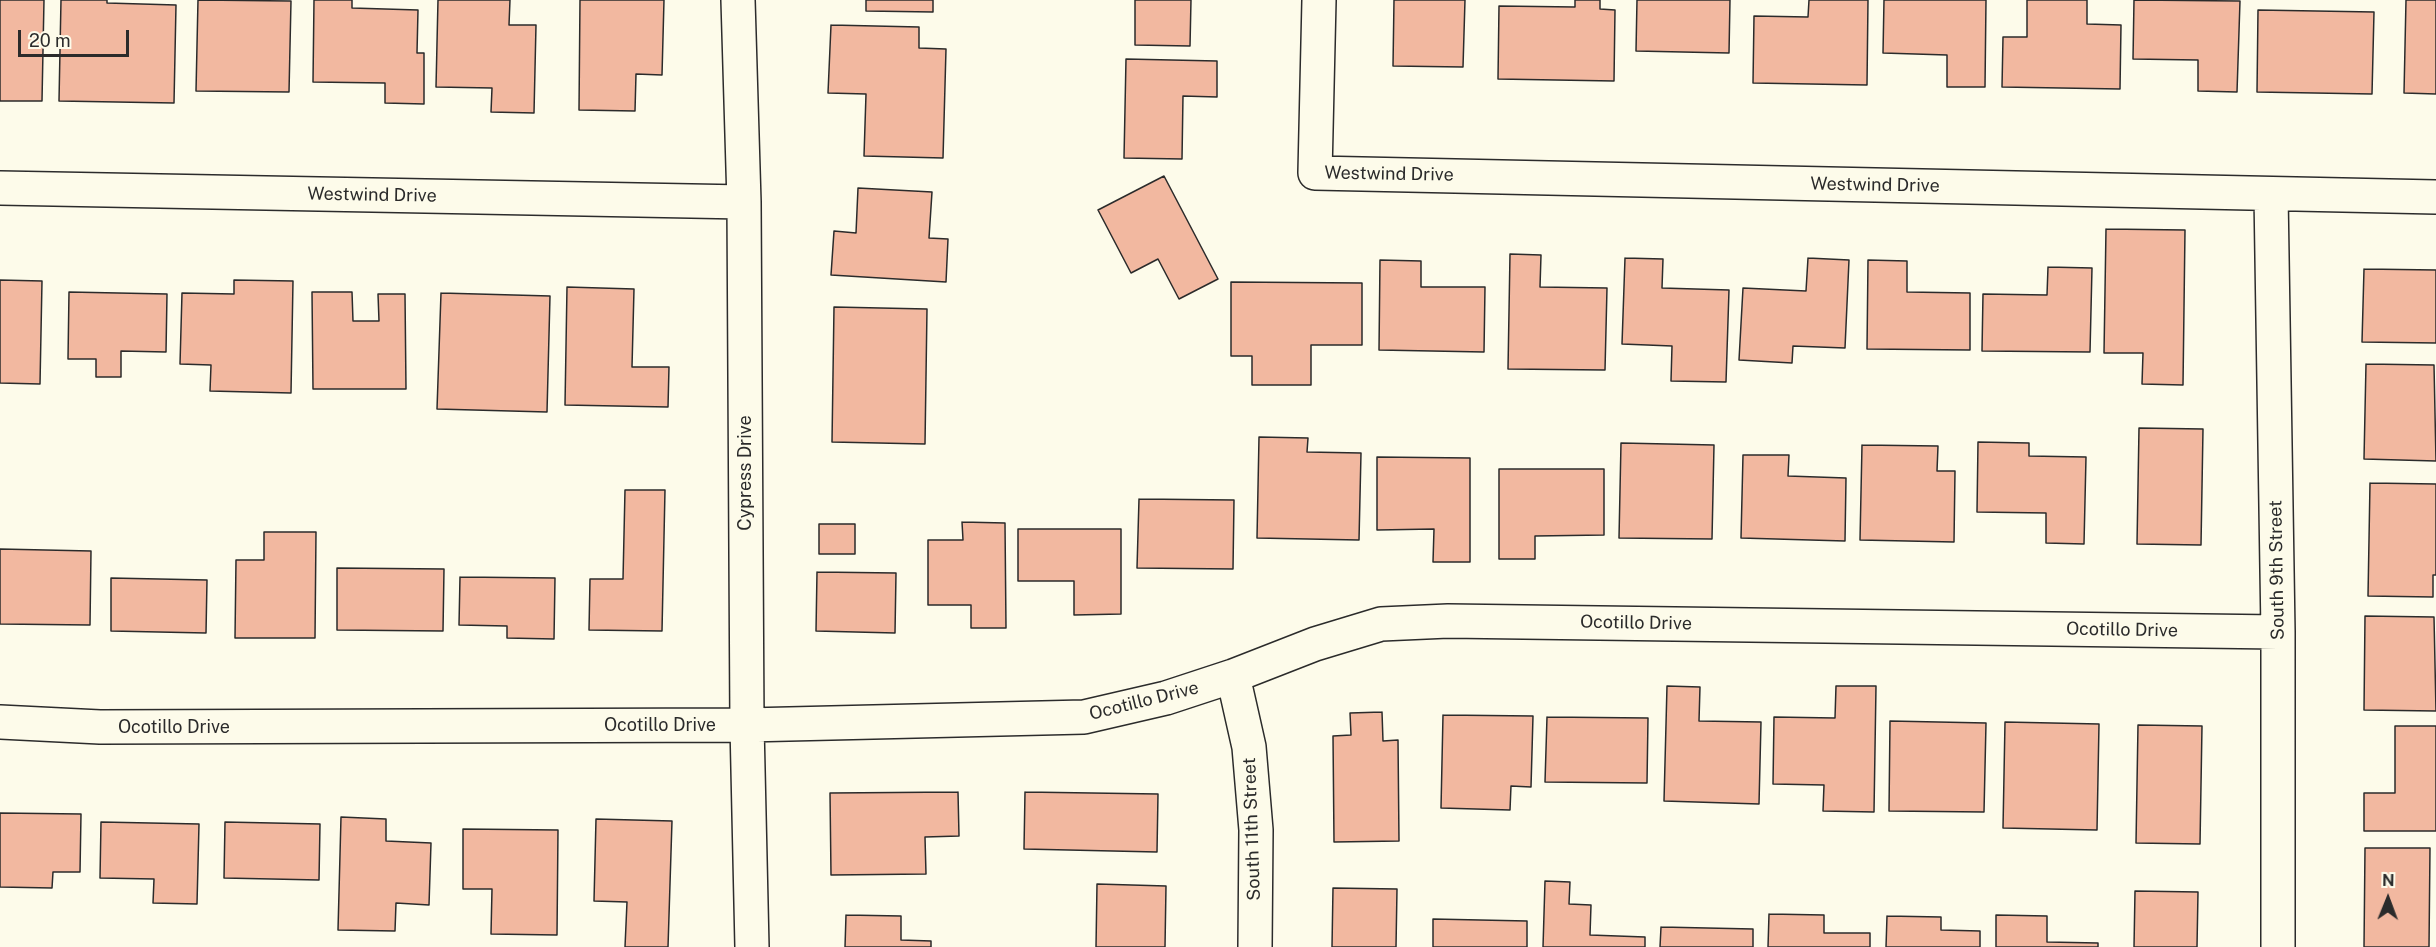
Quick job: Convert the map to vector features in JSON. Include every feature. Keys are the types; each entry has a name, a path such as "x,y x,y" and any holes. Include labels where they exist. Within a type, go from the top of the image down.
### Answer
{"street":[{"name":"Cypress Drive","path":"738,0 744,202 747,725 752,947"},
{"name":"Westwind Drive","path":"1320,0 1315,173 2436,197"},
{"name":"Westwind Drive","path":"0,188 744,202"},
{"name":"South 9th Street","path":"2271,194 2278,632 2278,947"},
{"name":"Ocotillo Drive","path":"0,722 100,727 747,725 1084,717 1166,698 1233,676 1315,644 1381,624 1437,621 2278,632"},
{"name":"South 11th Street","path":"1233,676 1249,747 1256,830 1255,947"}],"building":[{"path":"0,0 44,0 42,101 0,101"},
{"path":"61,0 107,0 107,3 176,5 174,103 59,101"},
{"path":"198,0 291,1 289,92 196,91"},
{"path":"314,0 352,0 352,8 418,10 417,53 424,53 424,104 385,103 385,83 313,82"},
{"path":"438,0 510,0 509,25 536,25 534,113 491,112 492,88 436,87"},
{"path":"580,0 664,0 662,75 636,74 635,111 579,110"},
{"path":"866,0 933,0 933,12 866,11"},
{"path":"1135,0 1191,0 1190,46 1135,45"},
{"path":"1394,0 1465,0 1463,67 1393,66"},
{"path":"1575,0 1600,0 1600,9 1615,10 1614,81 1498,79 1499,6 1575,7"},
{"path":"1637,0 1730,0 1729,53 1636,51"},
{"path":"1809,0 1868,0 1867,85 1753,83 1754,16 1808,17"},
{"path":"1884,0 1986,0 1985,87 1947,87 1947,55 1883,53"},
{"path":"2027,0 2087,0 2087,24 2121,25 2120,89 2002,87 2003,37 2027,37"},
{"path":"2134,0 2240,1 2237,92 2198,91 2198,60 2133,59"},
{"path":"2406,0 2436,0 2436,94 2404,93"},
{"path":"2258,10 2374,12 2372,94 2257,92"},
{"path":"831,25 919,27 919,48 946,49 943,158 864,156 866,94 828,93"},
{"path":"1126,59 1217,61 1217,97 1183,96 1182,159 1124,158"},
{"path":"1164,176 1218,279 1179,299 1158,259 1131,273 1098,210"},
{"path":"858,188 932,192 929,238 948,239 946,282 831,275 834,231 856,233"},
{"path":"2106,229 2185,230 2183,385 2142,384 2143,353 2104,353"},
{"path":"1510,254 1541,255 1540,287 1607,288 1605,370 1508,369"},
{"path":"1625,258 1663,259 1662,288 1729,290 1726,382 1671,381 1672,346 1622,344"},
{"path":"1808,258 1849,260 1845,348 1793,346 1792,363 1739,360 1743,288 1806,291"},
{"path":"1380,260 1421,261 1421,287 1485,287 1484,352 1379,350"},
{"path":"1868,260 1907,261 1907,292 1970,293 1970,350 1867,349"},
{"path":"2048,267 2092,268 2090,352 1982,351 1983,294 2047,295"},
{"path":"2364,269 2436,270 2436,343 2362,342"},
{"path":"0,280 42,281 40,384 0,383"},
{"path":"234,280 293,281 291,393 210,391 211,365 180,364 182,293 234,294"},
{"path":"1231,282 1362,283 1362,345 1311,345 1311,385 1252,385 1252,356 1231,356"},
{"path":"567,287 634,289 632,367 669,367 668,407 565,405"},
{"path":"69,292 167,294 166,352 121,351 121,377 96,377 96,359 68,359"},
{"path":"312,292 352,292 353,321 379,321 378,294 405,294 406,389 313,389"},
{"path":"441,293 550,296 547,412 437,409"},
{"path":"834,307 927,309 925,444 832,442"},
{"path":"2366,364 2434,365 2436,461 2364,459"},
{"path":"2139,428 2203,429 2201,545 2137,544"},
{"path":"1259,437 1308,438 1307,452 1361,453 1359,540 1257,538"},
{"path":"1978,442 2029,443 2029,456 2086,457 2084,544 2046,543 2046,513 1977,512"},
{"path":"1621,443 1714,445 1712,539 1619,538"},
{"path":"1862,445 1938,446 1937,471 1955,471 1954,542 1860,540"},
{"path":"1743,455 1789,455 1788,476 1846,478 1845,541 1741,538"},
{"path":"1377,457 1470,458 1470,562 1433,562 1434,529 1377,530"},
{"path":"1499,469 1604,469 1604,535 1535,536 1535,559 1499,559"},
{"path":"2370,483 2436,484 2436,575 2433,575 2433,597 2368,596"},
{"path":"625,490 665,490 662,631 589,630 590,579 623,579"},
{"path":"1139,499 1234,500 1233,569 1137,568"},
{"path":"962,522 1005,523 1006,628 971,628 971,605 928,605 928,540 963,540"},
{"path":"819,524 855,524 855,554 819,554"},
{"path":"1018,529 1121,529 1121,614 1074,615 1074,581 1018,581"},
{"path":"264,532 316,532 315,638 235,638 236,560 264,560"},
{"path":"0,549 91,551 90,625 0,624"},
{"path":"337,568 444,569 443,631 337,630"},
{"path":"817,572 896,573 895,633 816,631"},
{"path":"460,577 555,578 554,639 507,638 507,626 459,625"},
{"path":"111,578 207,580 206,633 111,631"},
{"path":"2365,616 2434,617 2436,711 2364,710"},
{"path":"1667,686 1700,687 1699,721 1761,722 1759,804 1664,801"},
{"path":"1836,686 1876,686 1874,812 1823,811 1824,785 1773,784 1774,717 1835,718"},
{"path":"1382,712 1383,741 1398,740 1399,841 1334,842 1333,736 1351,735 1350,713"},
{"path":"1443,715 1533,716 1531,787 1511,786 1510,810 1441,808"},
{"path":"1547,717 1648,718 1647,783 1545,782"},
{"path":"1890,721 1986,723 1984,812 1889,811"},
{"path":"2005,722 2099,724 2097,830 2003,828"},
{"path":"2138,725 2202,726 2200,844 2136,843"},
{"path":"2395,726 2436,726 2436,831 2364,831 2364,793 2395,793"},
{"path":"958,792 959,836 925,837 926,874 831,875 830,793"},
{"path":"1025,792 1158,794 1157,852 1024,849"},
{"path":"0,813 81,814 80,872 53,872 52,888 0,887"},
{"path":"341,817 386,819 386,841 431,843 429,905 396,903 395,931 338,930"},
{"path":"596,819 672,821 668,947 625,947 627,902 594,901"},
{"path":"101,822 199,824 197,904 153,903 154,879 100,878"},
{"path":"225,822 320,824 319,880 224,878"},
{"path":"463,829 558,830 557,935 491,934 492,889 463,889"},
{"path":"2365,848 2430,848 2429,947 2364,947"},
{"path":"1545,881 1570,882 1569,904 1591,905 1590,935 1645,937 1645,947 1543,947"},
{"path":"1097,884 1166,886 1165,947 1096,947"},
{"path":"1333,888 1397,889 1396,947 1332,947"},
{"path":"2135,891 2198,892 2197,947 2134,947"},
{"path":"1769,914 1824,915 1824,933 1870,933 1870,947 1768,947"},
{"path":"846,915 901,916 901,940 931,941 931,947 845,947"},
{"path":"1996,915 2047,916 2047,942 2098,943 2098,947 1996,947"},
{"path":"1887,916 1941,917 1941,930 1980,931 1980,947 1886,947"},
{"path":"1433,919 1527,921 1527,947 1433,947"},
{"path":"1661,927 1753,929 1753,947 1660,947"}]}
